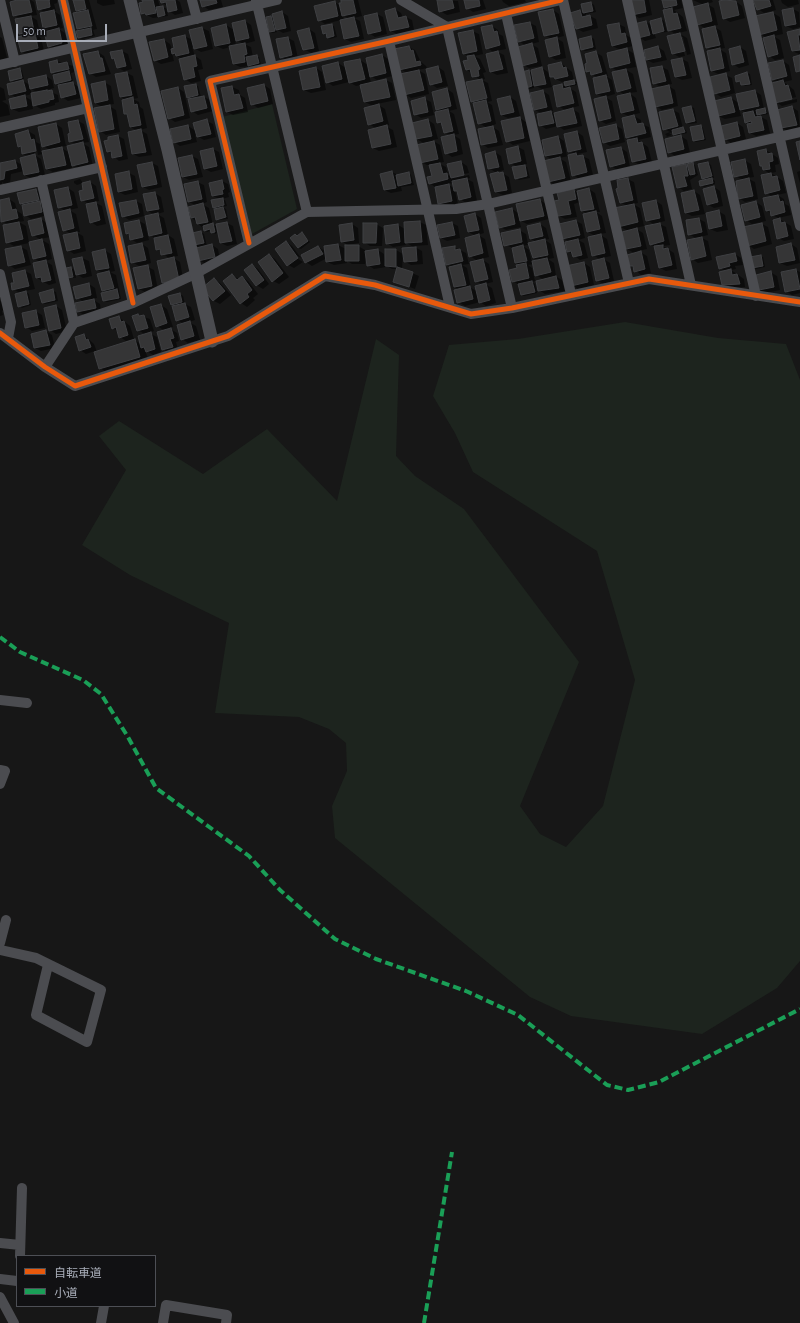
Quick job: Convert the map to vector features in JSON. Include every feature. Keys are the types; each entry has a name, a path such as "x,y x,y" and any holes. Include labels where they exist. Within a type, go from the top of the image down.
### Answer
{"street":[{"path":"0,0 15,62"},
{"path":"64,0 133,303"},
{"path":"130,0 212,341"},
{"path":"192,0 196,19"},
{"path":"0,65 196,19 256,2 277,0"},
{"path":"401,0 447,27 512,308"},
{"path":"249,243 210,81 562,0 629,283"},
{"path":"627,0 691,285"},
{"path":"687,0 756,296"},
{"path":"748,0 800,226"},
{"path":"256,2 306,212"},
{"path":"506,14 571,294"},
{"path":"389,41 450,307"},
{"path":"0,128 88,108"},
{"path":"45,367 74,323 133,303 196,274 306,212 456,209 488,204 800,132"},
{"path":"0,190 102,167"},
{"path":"41,180 74,323"},
{"path":"0,274 10,322 4,336 45,367 75,386 228,336 325,276 374,285 471,314 512,308 571,294 649,279 800,302"},
{"path":"0,700 27,703"},
{"path":"0,770 5,771 0,784"},
{"path":"0,943 6,920"},
{"path":"0,950 36,958 48,964 100,990 87,1042 36,1015 48,964"},
{"path":"20,1255 22,1188"},
{"path":"0,1243 20,1245"},
{"path":"0,1278 16,1281"},
{"path":"0,1297 14,1323"},
{"path":"163,1323 166,1305 227,1315 226,1323"},
{"path":"101,1323 104,1307"}],"shaded area":[{"path":"272,104 297,209 252,234 222,117"},
{"path":"625,322 718,338 786,344 800,380 800,961 777,988 702,1034 571,1016 530,997 335,838 332,806 347,771 346,743 329,729 299,717 215,713 229,623 130,575 82,545 126,470 99,436 119,421 203,474 267,429 337,501 376,339 399,355 396,456 415,476 464,509 579,662 520,806 540,834 566,847 603,806 635,680 597,551 473,472 455,433 433,396 449,345 518,339"}],"building":[{"path":"17,0 29,0 32,12 13,16 10,2"},
{"path":"36,0 49,0 50,7 38,10"},
{"path":"73,0 84,0 86,9 76,11"},
{"path":"142,0 153,0 156,13 146,15 145,13 141,14 139,3 143,2"},
{"path":"160,0 175,0 177,10 168,12 166,2 161,3"},
{"path":"200,0 216,0 217,3 202,7"},
{"path":"341,0 353,0 356,13 342,16 339,3 341,3"},
{"path":"437,0 452,0 454,8 439,12"},
{"path":"464,0 479,0 480,6 466,9"},
{"path":"629,0 644,0 646,12 632,15"},
{"path":"662,0 676,0 677,5 664,8"},
{"path":"753,0 769,0 771,6 757,10"},
{"path":"335,1 338,16 318,21 314,6"},
{"path":"719,1 736,1 739,15 723,19"},
{"path":"591,2 593,11 583,13 581,4"},
{"path":"708,3 712,21 697,25 693,7"},
{"path":"163,6 165,15 158,17 156,7"},
{"path":"395,8 398,18 406,16 409,27 390,31 385,11"},
{"path":"672,8 673,14 677,13 681,28 668,31 663,10"},
{"path":"793,8 796,24 785,26 782,10"},
{"path":"553,9 559,33 544,36 538,12"},
{"path":"54,10 57,25 43,28 40,13"},
{"path":"88,10 92,26 77,29 73,13"},
{"path":"580,10 582,17 590,15 592,25 576,29 570,13"},
{"path":"282,11 286,28 276,30 272,14"},
{"path":"773,12 777,30 759,35 755,16"},
{"path":"377,13 381,31 368,34 364,16"},
{"path":"31,16 34,31 19,34 15,19"},
{"path":"271,16 275,31 269,32 266,17"},
{"path":"354,17 359,36 344,39 340,20"},
{"path":"661,18 664,31 653,34 650,21"},
{"path":"245,20 249,38 236,41 232,23"},
{"path":"646,21 650,35 638,38 634,24"},
{"path":"530,22 534,38 518,42 514,25"},
{"path":"619,23 621,34 625,33 627,42 612,46 607,25"},
{"path":"226,24 230,43 215,46 211,28"},
{"path":"332,24 334,36 327,38 326,33 323,34 321,26"},
{"path":"492,25 494,32 497,31 500,45 486,49 481,27"},
{"path":"715,26 720,45 706,48 702,29"},
{"path":"202,27 207,46 194,49 189,30"},
{"path":"59,28 62,43 48,47 44,32"},
{"path":"91,28 92,35 78,38 76,31"},
{"path":"309,28 314,48 303,50 297,31"},
{"path":"800,29 800,35 798,35 800,50 792,51 787,32"},
{"path":"473,30 477,51 463,54 458,33"},
{"path":"35,33 38,48 21,52 17,37"},
{"path":"680,33 685,51 672,54 667,36"},
{"path":"185,35 189,53 176,56 175,53 172,54 171,49 174,48 172,38"},
{"path":"774,35 778,54 768,57 763,38"},
{"path":"591,36 593,47 581,50 579,39"},
{"path":"288,37 292,55 280,58 276,39"},
{"path":"557,37 560,54 549,57 545,40"},
{"path":"164,39 168,57 154,61 149,42"},
{"path":"245,43 247,54 244,55 245,62 233,64 229,46"},
{"path":"532,43 537,62 522,66 518,47"},
{"path":"409,46 411,51 413,50 416,62 420,61 421,65 399,70 394,49"},
{"path":"658,46 661,57 646,60 644,50"},
{"path":"740,46 744,62 732,65 729,49"},
{"path":"627,48 630,63 610,68 607,53"},
{"path":"720,48 724,68 711,71 707,51"},
{"path":"122,50 126,66 117,68 114,58 112,59 110,52"},
{"path":"98,51 100,58 102,58 105,71 89,74 83,54"},
{"path":"498,51 503,69 490,72 486,54"},
{"path":"596,51 602,72 591,75 590,71 586,72 585,64 587,63 585,54"},
{"path":"382,54 386,73 370,77 366,58"},
{"path":"195,55 197,66 193,67 195,77 184,80 179,59"},
{"path":"257,55 259,63 248,66 246,57"},
{"path":"474,55 480,69 478,70 479,76 472,77 470,69 466,70 463,61 468,60 467,56"},
{"path":"800,55 800,71 796,72 793,57"},
{"path":"682,58 686,75 675,77 671,60"},
{"path":"360,59 365,79 349,83 344,62"},
{"path":"57,60 58,64 67,62 69,69 51,73 49,62"},
{"path":"783,60 787,76 772,80 768,63"},
{"path":"338,62 342,79 326,83 322,66"},
{"path":"561,62 563,68 566,67 568,76 555,79 554,77 550,77 548,65"},
{"path":"438,66 442,82 430,85 426,69"},
{"path":"662,66 666,81 653,84 650,68"},
{"path":"316,67 320,87 303,90 299,71"},
{"path":"542,67 546,84 534,86 531,70"},
{"path":"20,68 22,78 10,81 8,71"},
{"path":"626,69 631,88 617,92 612,72"},
{"path":"419,70 424,90 404,95 400,74"},
{"path":"529,70 532,86 526,88 522,72"},
{"path":"69,71 71,80 55,84 53,75"},
{"path":"127,72 132,95 120,97 115,74"},
{"path":"747,72 750,84 741,85 740,81 736,82 735,76"},
{"path":"726,73 730,90 714,94 710,77"},
{"path":"46,75 48,85 30,89 28,79"},
{"path":"606,75 610,91 596,94 593,78"},
{"path":"386,79 390,97 364,102 360,85"},
{"path":"482,79 487,98 471,102 466,82"},
{"path":"23,80 26,91 9,95 7,84"},
{"path":"574,80 575,84 565,86 564,82"},
{"path":"783,80 785,86 788,85 792,99 775,103 768,84"},
{"path":"105,81 108,100 95,103 91,84"},
{"path":"73,82 76,94 61,98 58,85"},
{"path":"196,84 198,95 187,98 184,86"},
{"path":"264,84 268,101 251,105 247,88"},
{"path":"562,84 563,89 570,87 574,103 557,107 553,86"},
{"path":"669,85 673,103 655,107 651,89"},
{"path":"232,86 234,95 239,94 243,108 226,112 221,88"},
{"path":"178,87 184,115 168,119 161,91"},
{"path":"447,88 451,106 436,110 432,92"},
{"path":"52,90 54,99 49,100 49,102 33,106 31,93"},
{"path":"543,90 547,107 534,110 530,93"},
{"path":"755,90 759,106 740,110 736,94"},
{"path":"630,93 634,110 621,113 617,96"},
{"path":"25,95 27,106 11,109 9,99"},
{"path":"204,96 207,108 191,112 188,99"},
{"path":"510,96 514,112 501,115 497,99"},
{"path":"606,96 611,118 599,121 594,99"},
{"path":"133,97 134,105 137,104 141,125 130,127 127,114 124,114 122,100"},
{"path":"425,97 428,112 414,115 411,101"},
{"path":"731,97 735,112 718,116 714,101"},
{"path":"486,100 491,121 478,124 473,103"},
{"path":"379,104 383,121 368,125 364,108"},
{"path":"110,105 114,129 99,132 94,108"},
{"path":"691,106 695,121 686,123 682,108"},
{"path":"792,106 797,125 781,128 777,110"},
{"path":"573,108 577,123 557,127 554,113"},
{"path":"765,108 766,113 757,115 756,110"},
{"path":"448,109 453,131 444,133 441,122 437,123 435,112"},
{"path":"673,109 678,126 663,130 659,112"},
{"path":"551,111 554,123 539,126 537,114"},
{"path":"753,111 755,117 761,116 764,130 749,133 747,124 752,123 751,121 745,123 743,113"},
{"path":"634,115 637,124 643,123 646,133 626,138 622,118"},
{"path":"520,117 524,138 506,142 501,121"},
{"path":"207,119 211,134 197,137 193,123"},
{"path":"428,119 432,136 416,139 412,123"},
{"path":"78,120 83,139 69,142 68,134 70,133 68,122"},
{"path":"737,122 740,136 724,140 721,126"},
{"path":"56,123 60,142 42,147 38,127"},
{"path":"616,124 619,139 603,143 599,128"},
{"path":"188,125 191,139 173,143 170,129"},
{"path":"387,125 391,144 372,148 368,130"},
{"path":"701,125 704,139 693,141 690,127"},
{"path":"493,126 497,142 481,145 478,129"},
{"path":"683,127 685,132 673,135 672,130"},
{"path":"141,129 146,152 132,154 128,132"},
{"path":"28,130 31,140 34,139 36,151 22,154 21,146 18,147 15,134"},
{"path":"577,131 581,149 568,152 564,134"},
{"path":"454,134 457,151 445,154 441,137"},
{"path":"118,135 122,156 112,158 111,151 107,152 104,141 108,140 108,137"},
{"path":"681,135 684,149 668,153 665,139"},
{"path":"558,136 562,153 545,156 542,140"},
{"path":"637,138 638,143 642,142 646,159 632,162 627,140"},
{"path":"434,141 438,159 420,163 416,145"},
{"path":"800,141 800,160 796,142"},
{"path":"83,142 88,162 72,166 67,146"},
{"path":"518,146 521,161 509,164 506,149"},
{"path":"62,147 66,165 46,169 42,151"},
{"path":"621,147 625,163 610,167 606,150"},
{"path":"213,148 217,166 204,169 200,151"},
{"path":"766,149 767,154 772,153 773,161 769,162 770,169 763,170 762,166 760,166 757,151"},
{"path":"495,151 499,167 488,169 485,154"},
{"path":"576,153 577,156 583,155 587,172 572,176 568,155"},
{"path":"35,154 39,172 24,175 20,158"},
{"path":"192,155 197,174 182,177 178,158"},
{"path":"560,157 565,178 548,182 543,161"},
{"path":"745,159 748,174 734,177 731,162"},
{"path":"15,160 17,168 5,171 4,179 0,180 0,163"},
{"path":"461,161 464,175 451,178 447,164"},
{"path":"152,162 157,184 142,187 137,165"},
{"path":"693,162 695,174 690,175 687,164"},
{"path":"708,162 712,176 702,179 698,164"},
{"path":"440,163 443,174 447,173 448,179 429,184 427,177 432,176 429,165"},
{"path":"686,164 688,176 684,176 687,186 677,188 672,167"},
{"path":"525,165 527,176 515,179 512,167"},
{"path":"129,171 132,189 118,192 115,174"},
{"path":"392,171 396,188 384,190 380,174"},
{"path":"409,172 411,183 398,186 396,175"},
{"path":"503,172 507,190 495,192 490,174"},
{"path":"771,173 772,177 777,176 780,190 765,194 761,175"},
{"path":"467,178 471,197 459,200 457,191 454,191 452,181"},
{"path":"628,178 633,200 620,203 616,189 618,188 617,180"},
{"path":"712,178 713,183 700,186 699,181"},
{"path":"749,178 753,196 738,199 736,181"},
{"path":"222,180 224,189 222,190 223,194 212,196 209,183"},
{"path":"90,181 94,198 81,201 79,191 83,190 82,183"},
{"path":"198,181 202,199 188,202 184,184"},
{"path":"449,184 452,201 438,204 435,187"},
{"path":"714,186 718,202 707,205 703,189"},
{"path":"68,187 72,205 58,208 54,190"},
{"path":"589,188 594,209 581,211 577,191"},
{"path":"36,189 39,200 20,204 17,193"},
{"path":"574,189 576,199 568,201 571,214 558,216 554,201 559,200 557,193"},
{"path":"694,190 699,210 685,213 681,193"},
{"path":"155,192 159,209 147,211 143,194"},
{"path":"778,195 780,202 783,201 785,212 771,216 770,210 766,211 763,198"},
{"path":"9,198 12,210 16,209 18,218 1,222 0,200"},
{"path":"223,198 224,205 213,208 211,200"},
{"path":"540,199 544,216 520,221 516,204"},
{"path":"136,200 139,213 122,217 119,203"},
{"path":"656,200 660,218 646,221 642,203"},
{"path":"40,201 42,212 24,216 22,205"},
{"path":"756,201 760,217 745,221 741,205"},
{"path":"96,202 100,220 90,223 86,204"},
{"path":"203,203 208,222 197,224 195,217 191,218 188,207"},
{"path":"634,204 638,222 618,227 614,208"},
{"path":"223,207 226,217 216,220 214,209"},
{"path":"512,208 515,224 499,228 495,212"},
{"path":"70,209 74,228 63,231 58,212"},
{"path":"719,210 722,226 709,229 706,213"},
{"path":"596,211 600,229 587,232 583,214"},
{"path":"158,213 162,233 149,236 145,216"},
{"path":"475,213 479,230 468,232 464,216"},
{"path":"41,218 44,233 32,236 28,221"},
{"path":"699,218 702,232 688,235 686,220"},
{"path":"780,218 781,223 785,222 788,236 777,239 773,220"},
{"path":"139,220 143,237 130,240 129,233 126,234 124,223"},
{"path":"576,220 580,235 562,239 559,224"},
{"path":"420,221 422,242 405,243 404,222"},
{"path":"19,222 23,239 6,243 3,225"},
{"path":"227,222 232,241 220,243 216,224"},
{"path":"452,222 455,235 440,238 437,225"},
{"path":"213,223 215,232 211,233 210,229 204,231 203,226"},
{"path":"352,223 354,240 341,242 339,225"},
{"path":"363,223 377,223 376,243 363,243"},
{"path":"540,223 543,236 530,239 527,226"},
{"path":"660,223 664,241 650,245 645,226"},
{"path":"762,223 766,241 747,246 743,227"},
{"path":"398,224 400,242 386,244 384,226"},
{"path":"637,228 641,246 626,249 622,232"},
{"path":"520,229 522,242 504,246 501,233"},
{"path":"201,231 204,243 194,245 192,233"},
{"path":"77,232 80,248 67,251 63,235"},
{"path":"302,232 308,241 298,248 290,238 295,234 297,236"},
{"path":"479,234 483,253 469,257 465,238"},
{"path":"601,234 605,253 592,256 588,237"},
{"path":"168,235 172,253 161,255 160,249 156,250 154,238"},
{"path":"702,237 706,256 691,260 687,240"},
{"path":"42,239 46,256 33,259 29,242"},
{"path":"545,239 548,255 533,258 528,243"},
{"path":"578,239 582,255 573,257 571,251 567,252 565,242"},
{"path":"286,241 298,258 287,266 275,249"},
{"path":"142,243 146,260 131,263 128,246"},
{"path":"791,243 795,260 779,263 776,247"},
{"path":"212,244 215,257 198,261 196,248"},
{"path":"338,244 341,260 326,262 324,246"},
{"path":"345,245 359,245 359,261 345,261"},
{"path":"523,245 527,261 515,263 512,248"},
{"path":"663,245 663,249 668,248 672,265 659,268 654,246"},
{"path":"21,246 25,262 8,266 5,249"},
{"path":"318,246 323,254 305,263 301,255"},
{"path":"455,246 455,250 460,249 463,261 446,265 442,248"},
{"path":"416,247 417,261 404,262 402,248"},
{"path":"105,249 109,268 96,270 92,252"},
{"path":"378,249 380,264 367,266 365,251"},
{"path":"385,249 396,249 396,267 385,266"},
{"path":"641,251 645,269 634,272 633,266 630,266 627,255"},
{"path":"735,253 737,261 729,263 730,266 719,269 716,257"},
{"path":"269,254 283,273 272,282 258,262"},
{"path":"761,255 763,266 752,268 750,257"},
{"path":"82,257 86,273 76,275 72,259"},
{"path":"174,257 179,280 162,283 157,261"},
{"path":"547,258 551,272 535,276 532,261"},
{"path":"604,258 609,278 596,281 592,261"},
{"path":"483,259 488,279 475,282 470,262"},
{"path":"46,260 51,280 42,282 41,277 36,278 33,263"},
{"path":"584,262 588,282 571,286 566,266"},
{"path":"526,263 529,278 512,282 509,270 517,268 516,265"},
{"path":"252,264 264,280 256,286 244,270"},
{"path":"461,264 466,285 454,287 449,267"},
{"path":"148,265 152,286 138,289 133,268"},
{"path":"71,267 73,277 68,278 66,268"},
{"path":"397,267 413,272 409,287 393,282"},
{"path":"731,269 732,275 737,274 740,284 722,285 719,272"},
{"path":"796,269 800,289 785,292 781,272"},
{"path":"25,270 29,286 12,290 11,283 14,283 12,273"},
{"path":"109,271 114,288 102,291 97,274"},
{"path":"771,271 774,287 759,290 756,275"},
{"path":"232,274 237,280 242,276 252,290 247,294 249,297 240,304 223,281"},
{"path":"556,276 559,288 538,291 536,281"},
{"path":"214,278 225,291 213,301 202,288"},
{"path":"532,281 535,292 521,295 518,284"},
{"path":"89,283 91,295 76,299 73,287"},
{"path":"486,283 490,300 479,303 475,286"},
{"path":"470,286 473,299 457,303 454,290"},
{"path":"53,289 55,300 42,303 39,293"},
{"path":"117,289 119,298 103,301 101,293"},
{"path":"26,291 29,304 18,307 15,294"},
{"path":"180,293 182,302 171,305 168,296"},
{"path":"94,299 96,308 77,312 75,303"},
{"path":"185,303 189,317 176,321 172,306"},
{"path":"161,304 167,323 156,327 150,307"},
{"path":"56,305 61,328 49,331 44,308"},
{"path":"36,310 39,325 25,328 22,313"},
{"path":"138,314 139,316 144,315 148,328 137,331 132,316"},
{"path":"119,316 121,322 124,321 128,335 119,338 116,327 112,329 109,319"},
{"path":"190,321 194,336 181,340 177,325"},
{"path":"171,328 174,338 170,339 173,347 162,350 157,332"},
{"path":"46,330 50,345 34,348 31,334"},
{"path":"151,332 155,349 146,352 144,347 141,348 138,336"},
{"path":"84,334 91,347 79,351 75,337"},
{"path":"135,339 140,357 99,369 94,352"}],"marked path":[{"path":"0,637 20,652 83,680 101,694 128,737 156,788 249,856 280,890 335,939 376,959 466,991 518,1015 607,1085 628,1090 659,1082 800,1009"},
{"path":"424,1323 452,1152"}],"cycle path":[{"path":"63,0 133,303"},
{"path":"249,243 210,81 389,41 561,0"},
{"path":"0,333 45,367 75,386 228,336 325,276 375,285 471,314 512,308 649,279 800,302"}]}
